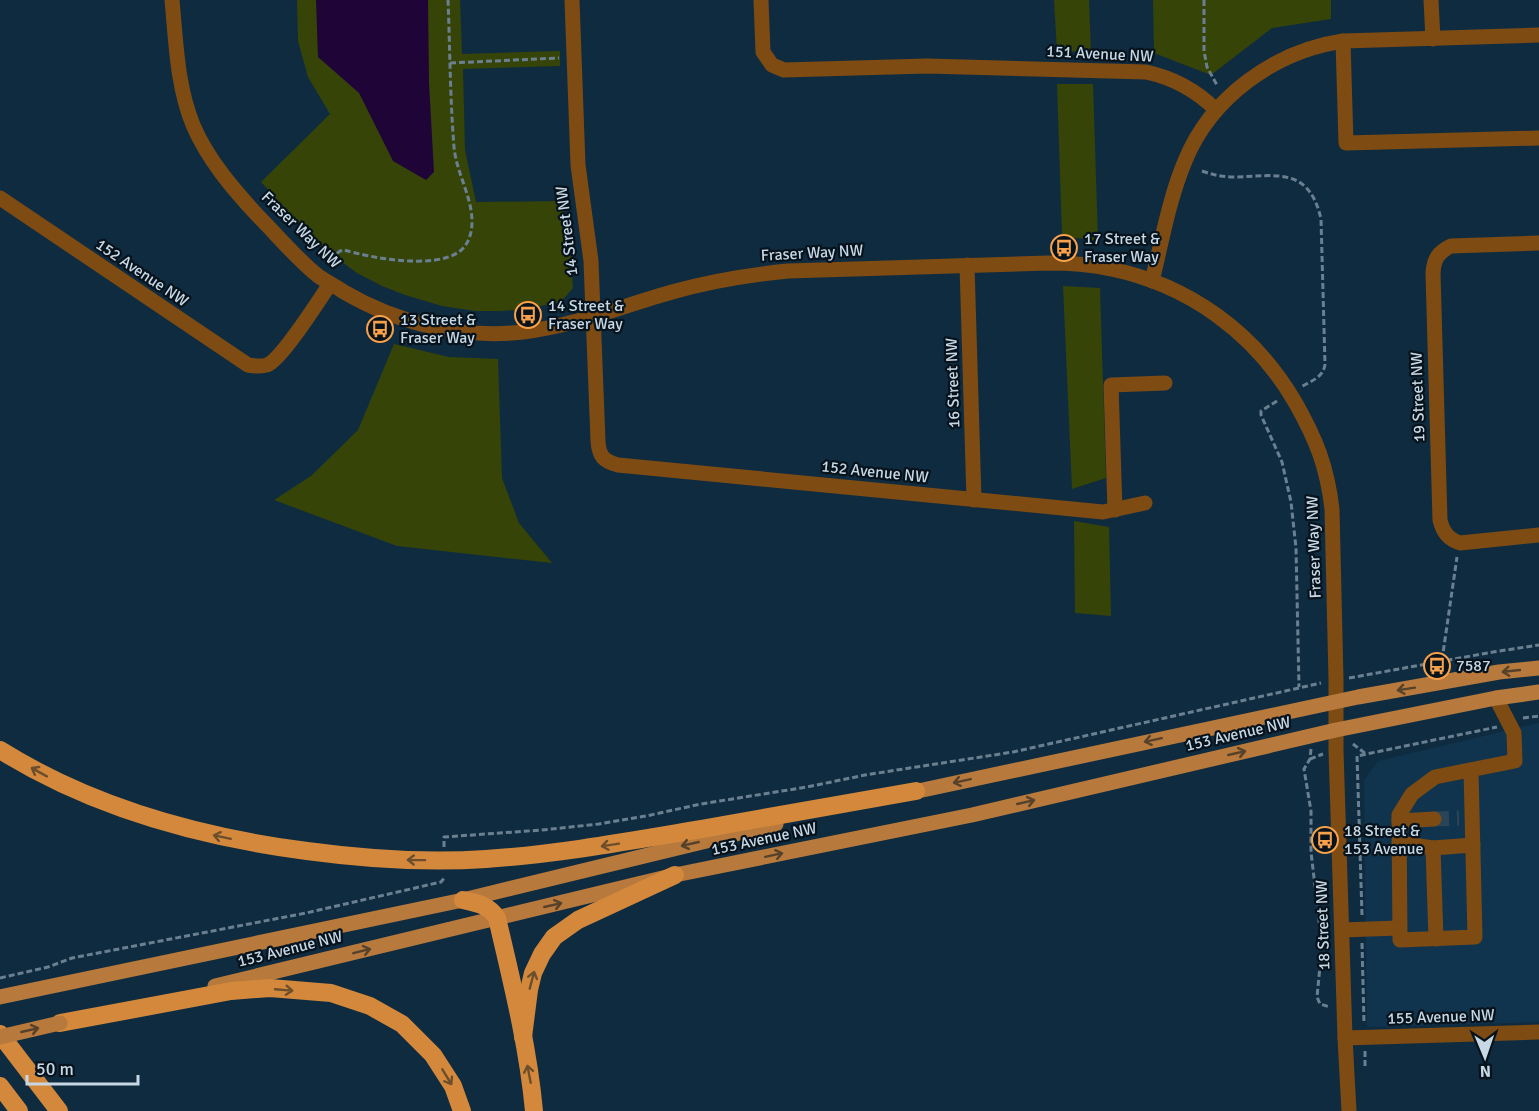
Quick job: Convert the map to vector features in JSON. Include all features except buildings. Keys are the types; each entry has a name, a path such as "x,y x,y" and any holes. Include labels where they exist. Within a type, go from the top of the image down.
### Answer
{"highway":[{"path":"0,750 57,782 134,814 266,846 381,859 474,859 537,855 611,845 916,791"},
{"path":"522,1037 533,973 554,937 578,920 675,875"},
{"path":"462,900 479,903 492,911 496,918 532,1086 534,1111"},
{"path":"60,1023 231,992 270,988 331,993 370,1006 402,1024 433,1055 453,1086 462,1111"},
{"path":"0,1035 59,1111"},
{"path":"0,1086 19,1111"}],"main road":[{"name":"153 Avenue NW","path":"0,997 462,900 916,791 1336,701 1499,672 1539,668"},
{"name":"153 Avenue NW","path":"0,1035 60,1023 675,875 972,815 1336,730 1496,698 1539,692"}],"street":[{"name":"Fraser Way NW","path":"172,0 181,85 192,123 202,146 217,167 247,204 317,275 355,298 405,319 476,333 521,332 554,327 683,289 745,275 788,271 1048,262 1089,265 1127,272 1188,297 1218,315 1241,334 1273,369 1308,426 1328,476 1332,509 1336,701"},
{"name":"14 Street NW","path":"572,0 578,165 588,238 598,441 602,457"},
{"name":"151 Avenue NW","path":"761,0 763,52 772,65 784,70 927,66 1146,72 1187,87 1200,95 1216,110"},
{"path":"1431,0 1433,39"},
{"path":"1152,281 1175,189 1185,159 1202,128 1216,110 1257,74 1315,47 1343,41 1539,34"},
{"path":"1343,41 1346,143 1539,138"},
{"name":"152 Avenue NW","path":"0,198 248,365 257,367 268,365 280,356 330,284"},
{"name":"19 Street NW","path":"1456,542 1444,531 1440,520 1433,265 1442,250 1451,246 1539,243"},
{"name":"16 Street NW","path":"967,265 974,500"},
{"path":"1115,510 1111,385 1165,383"},
{"name":"152 Avenue NW","path":"602,457 618,465 1103,512 1145,503"},
{"path":"1456,542 1539,535"},
{"path":"1471,770 1466,818 1473,845 1475,937 1400,940 1399,816 1412,794 1435,777 1515,761 1514,734 1496,698"},
{"name":"18 Street NW","path":"1336,701 1349,1111"},
{"path":"1399,821 1434,819"},
{"path":"1400,843 1433,848 1473,845"},
{"path":"1433,848 1436,939"},
{"path":"1342,930 1399,928"},
{"name":"155 Avenue NW","path":"1345,1038 1539,1032"}],"path":[{"path":"330,259 344,250 377,258 418,261 451,256 467,244 472,224 468,197 454,148 448,0"},
{"path":"1204,0 1204,51 1208,67 1218,87"},
{"path":"450,63 574,57"},
{"path":"1202,171 1226,177 1271,175 1288,177 1305,187 1316,203 1321,219 1325,364 1321,375 1302,386"},
{"path":"1278,400 1261,411 1261,415 1282,462 1291,502 1296,548 1299,687"},
{"path":"1442,661 1456,542"},
{"path":"1360,675 1539,645"},
{"path":"444,847 444,837 599,824 865,775 1013,752 1314,684"},
{"path":"1520,718 1539,716"},
{"path":"1362,916 1357,756 1496,728"},
{"path":"1353,744 1366,754"},
{"path":"1310,759 1304,769 1311,811 1311,852 1322,946 1317,997 1320,1004 1329,1007"},
{"path":"0,978 48,967 72,958 306,913 441,882 445,877 445,869"},
{"path":"1362,944 1364,1023"},
{"path":"1365,1049 1365,1066"}],"shaded area":[{"path":"316,0 428,0 429,83 434,172 426,180 393,161 359,93 318,57"},
{"path":"1539,723 1539,1022 1367,1027 1364,780 1378,761"}],"green space":[{"path":"297,0 460,0 462,54 560,51 560,66 463,69 465,150 476,202 562,201 570,246 573,288 561,302 525,309 475,311 442,306 382,286 357,273 320,246 261,182 330,114 308,77 298,41"},
{"path":"1054,0 1089,0 1091,52 1057,51"},
{"path":"1153,0 1331,0 1331,19 1272,28 1211,75 1154,53"},
{"path":"1057,84 1093,84 1098,241 1062,236"},
{"path":"1063,286 1100,288 1106,478 1072,489"},
{"path":"394,344 449,357 498,359 502,478 519,523 552,563 397,546 274,500 311,476 358,430"},
{"path":"1074,521 1109,527 1111,616 1075,613"}],"tunnel":[{"path":"1434,819 1459,818"}],"place":[{"name":"17 Street & Fraser Way","path":"1064,248"},
{"name":"14 Street & Fraser Way","path":"528,315"},
{"name":"13 Street & Fraser Way","path":"380,329"},
{"name":"7587","path":"1437,666"},
{"name":"18 Street & 153 Avenue","path":"1325,840"}]}
